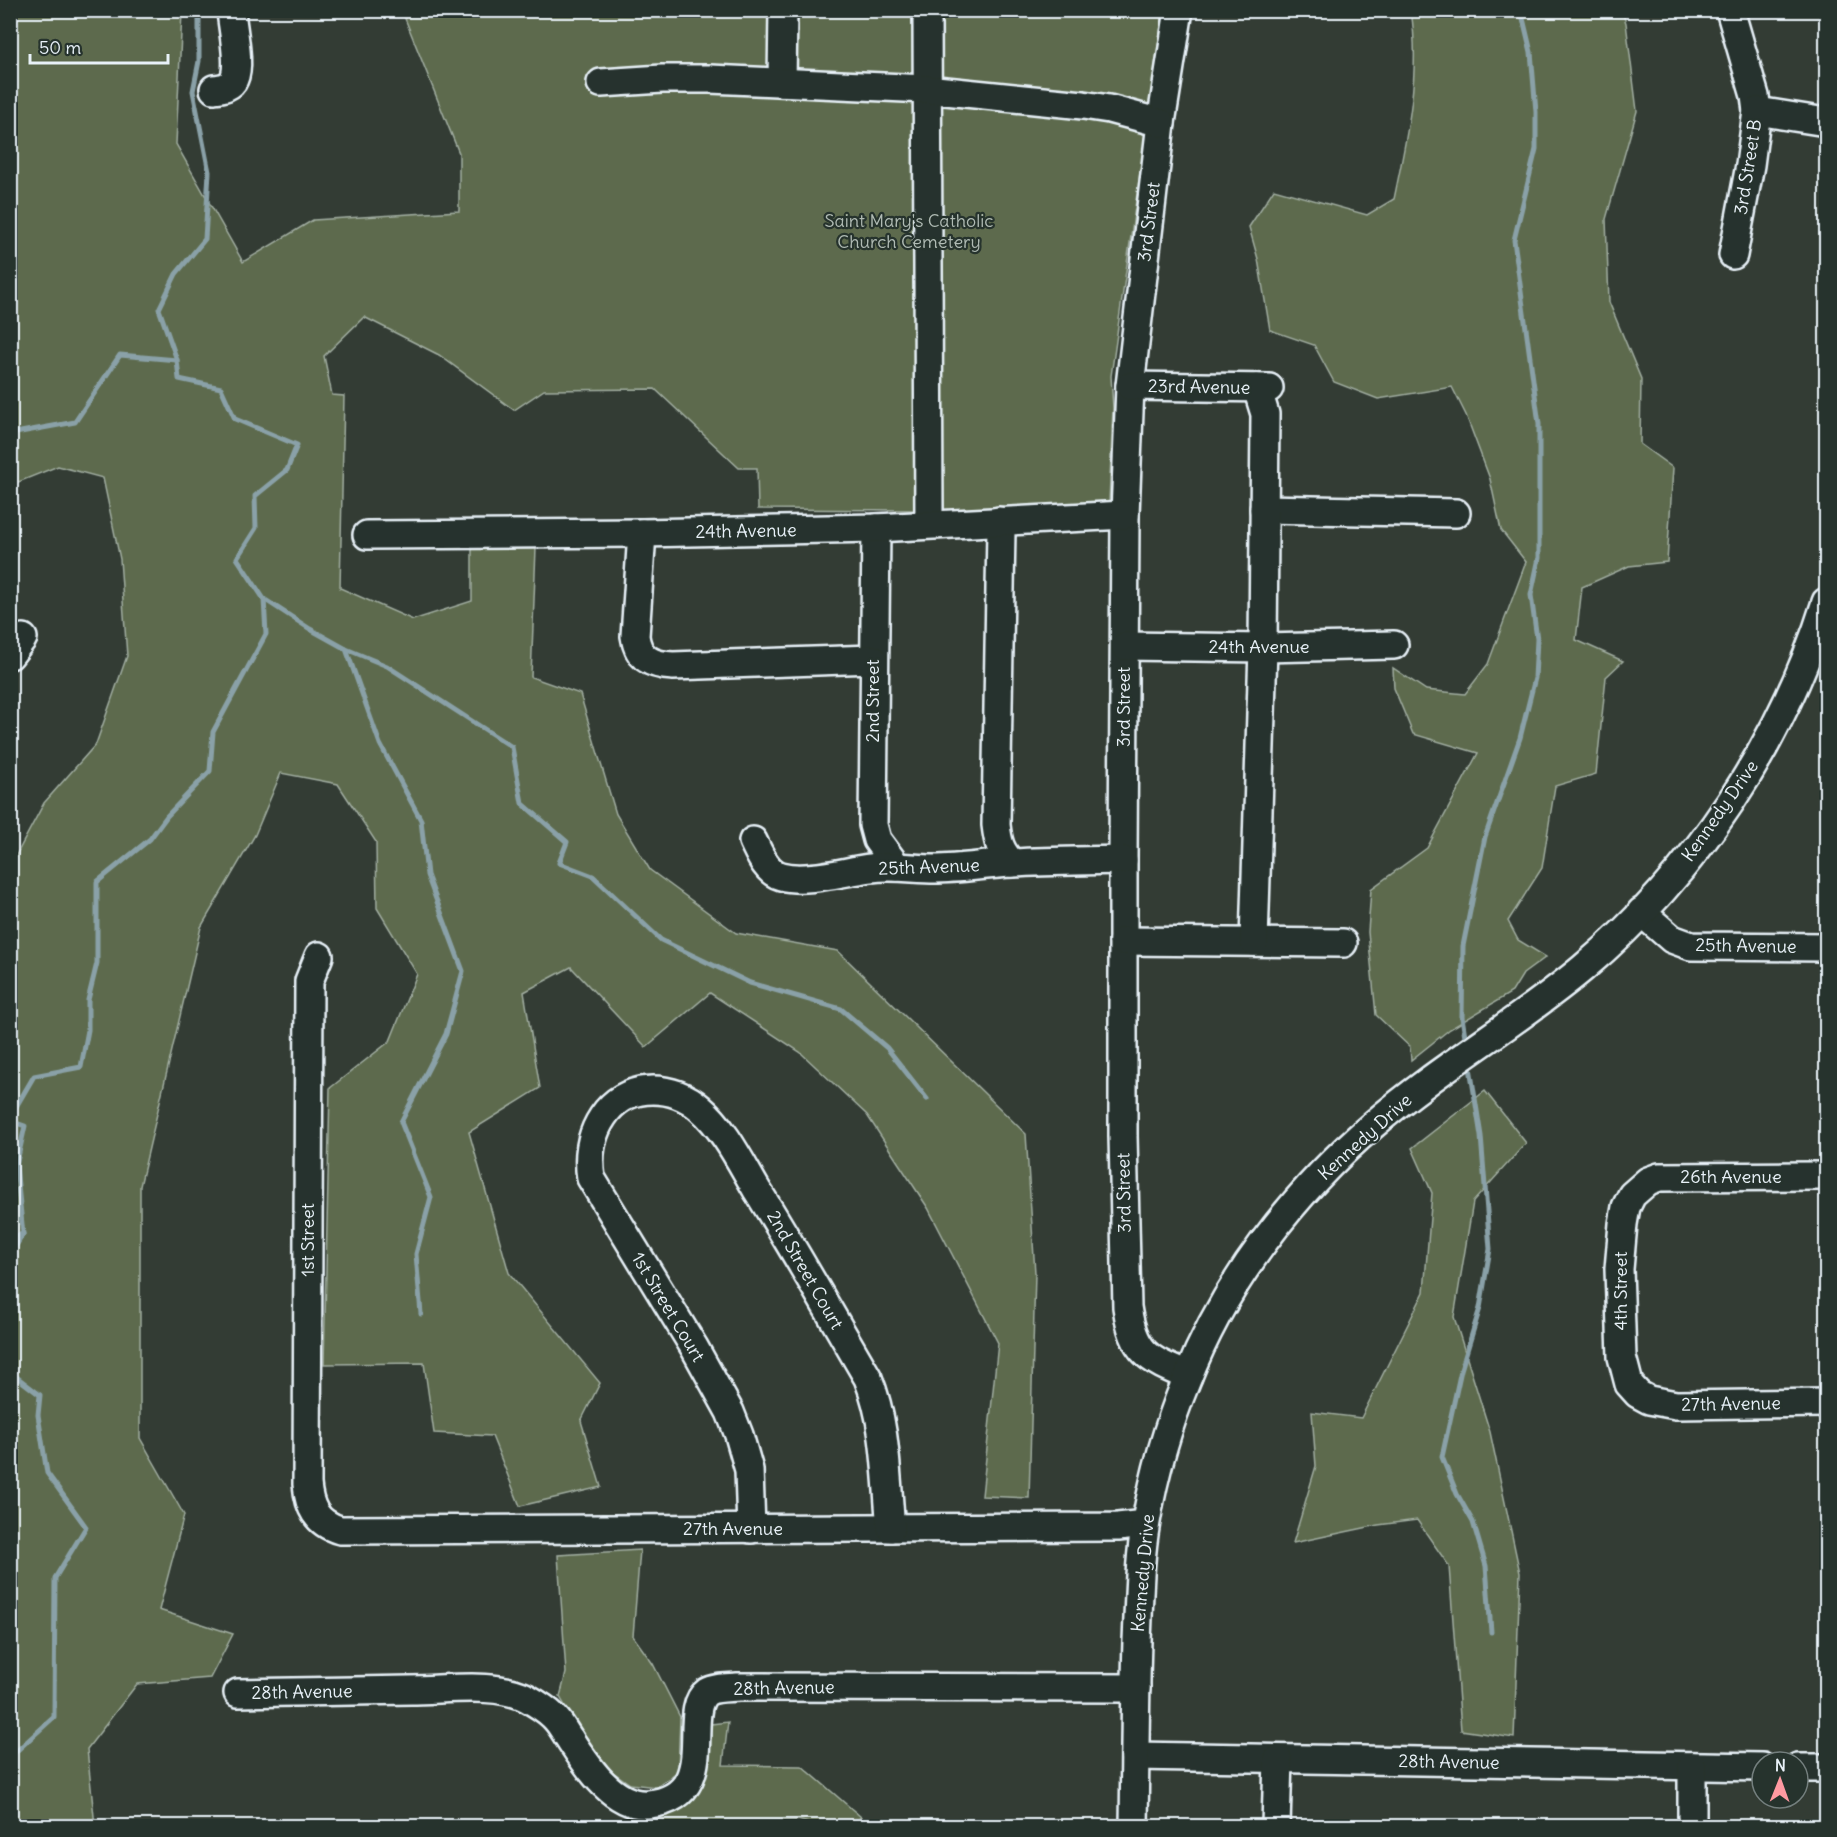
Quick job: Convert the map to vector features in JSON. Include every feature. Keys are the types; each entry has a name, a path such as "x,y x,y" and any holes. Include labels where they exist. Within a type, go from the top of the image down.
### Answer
{"street":[{"path":"214,89 229,85 234,80 236,60 231,10"},
{"path":"782,82 783,10"},
{"path":"927,10 929,524"},
{"name":"3rd Street","path":"1179,10 1161,123 1130,386 1125,515 1123,1136 1127,1307 1130,1326 1139,1347 1147,1356 1163,1366 1188,1376"},
{"name":"3rd Street B","path":"1730,10 1755,96 1757,111 1750,165 1733,255"},
{"path":"601,83 662,79 927,89 1083,105 1109,109 1161,123"},
{"path":"1757,111 1827,122"},
{"name":"23rd Avenue","path":"1130,386 1263,388 1264,509"},
{"path":"1254,942 1263,648 1264,509 1456,513"},
{"name":"24th Avenue","path":"367,535 876,528 1125,515"},
{"path":"999,521 1001,530 996,825 998,842 1012,863"},
{"name":"2nd Street","path":"876,528 873,825 877,840 897,867"},
{"path":"642,533 635,636 636,646 643,656 661,665 873,659"},
{"name":"Kennedy Drive","path":"1134,1827 1138,1600 1145,1524 1156,1474 1188,1376 1221,1308 1256,1254 1337,1157 1376,1122 1577,973 1641,912 1684,864 1713,827 1771,736 1808,654 1827,602"},
{"name":"24th Avenue","path":"1125,646 1263,648 1394,645"},
{"name":"25th Avenue","path":"753,841 764,862 774,873 781,876 828,876 871,868 936,869 1012,863 1123,860"},
{"name":"25th Avenue","path":"1641,912 1672,939 1691,946 1827,946"},
{"path":"1123,941 1343,943"},
{"name":"1st Street","path":"319,956 309,981 307,1484 314,1514 322,1522"},
{"name":"2nd Street Court","path":"621,1097 642,1090 669,1092 684,1096 714,1122 737,1157 794,1249 868,1378 880,1414 891,1528"},
{"name":"1st Street Court","path":"621,1097 601,1119 592,1136 589,1150 591,1178 694,1347 730,1412 749,1470 751,1529"},
{"name":"26th Avenue","path":"1639,1188 1648,1181 1659,1178 1827,1176"},
{"name":"4th Street","path":"1638,1394 1629,1384 1622,1357 1619,1269 1626,1207 1632,1195 1639,1188"},
{"name":"27th Avenue","path":"1638,1394 1649,1400 1676,1405 1827,1403"},
{"name":"27th Avenue","path":"322,1522 340,1530 1118,1527 1145,1524"},
{"name":"28th Avenue","path":"238,1693 468,1689 514,1692 530,1699 554,1716 581,1755 611,1791 636,1803 648,1804 670,1799 680,1791 688,1779 693,1770 700,1701 705,1693 712,1689 738,1687 1136,1688"},
{"name":"28th Avenue","path":"1135,1756 1750,1767"},
{"path":"1276,1827 1278,1759"},
{"path":"1692,1766 1692,1827"},
{"path":"1810,1768 1827,1768"}],"green space":[{"name":"Saint Mary's Catholic Church Cemetery","path":"11,11 182,11 176,144 243,262 313,220 459,211 459,153 402,11 1163,11 1111,376 1113,408 1109,502 1103,506 1071,511 758,509 757,468 739,468 655,389 544,390 514,410 439,355 364,317 324,356 332,395 344,396 340,588 413,620 472,601 472,548 536,548 531,677 580,694 616,814 650,870 736,933 838,951 1026,1134 1035,1273 1029,1498 982,1496 998,1343 928,1208 867,1115 800,1052 710,993 646,1047 571,967 524,992 540,1088 469,1132 509,1273 600,1383 581,1421 601,1487 520,1506 492,1436 434,1433 424,1363 324,1364 330,1088 390,1041 417,974 377,908 376,842 338,784 281,773 255,835 201,927 140,1186 140,1438 184,1515 159,1610 233,1634 210,1678 137,1684 87,1749 95,1826 11,1826 11,865 44,803 96,744 127,656 120,559 103,478 58,466 11,485 10,238 13,235 10,182"},
{"path":"1411,11 1622,11 1626,23 1637,111 1606,219 1609,302 1641,379 1640,444 1673,468 1667,562 1629,566 1582,587 1576,640 1623,661 1606,677 1596,774 1555,786 1542,868 1508,921 1518,940 1546,957 1523,974 1512,992 1450,1029 1411,1060 1410,1047 1376,1015 1368,932 1371,889 1427,848 1478,753 1413,734 1394,688 1393,668 1426,690 1465,694 1488,664 1526,562 1501,530 1490,479 1466,415 1452,387 1378,399 1334,382 1314,345 1270,330 1258,259 1249,227 1274,189 1367,215 1394,199 1411,105 1414,34"},
{"path":"1485,1091 1526,1143 1473,1202 1454,1317 1490,1432 1520,1573 1514,1738 1461,1730 1449,1566 1417,1520 1378,1525 1293,1543 1316,1466 1312,1412 1361,1418 1424,1292 1432,1193 1412,1148"},
{"path":"640,1550 633,1636 653,1664 680,1717 678,1771 657,1787 630,1784 596,1760 560,1697 566,1673 558,1555"},
{"path":"728,1722 723,1765 802,1766 861,1817 852,1826 819,1826 798,1820 653,1826 661,1816 696,1787 711,1724"}],"waterway":[{"path":"10,1117 34,1076 81,1067 88,1030 88,1000 97,963 97,882 150,839 167,816 210,771 213,732 266,634 264,599 237,558 256,528 255,496 287,470 297,445 235,419 221,388 179,379 177,360 159,309 176,274 205,239 209,172 193,91 199,61 199,10"},
{"path":"1466,1043 1462,1017 1463,946 1485,837 1520,738 1535,678 1537,639 1531,595 1539,558 1539,424 1514,240 1536,149 1536,112 1531,52 1521,10"},
{"path":"10,434 75,422 120,355 177,360"},
{"path":"264,599 346,649 387,666 512,747 522,803 567,842 559,863 593,876 661,940 750,983 841,1009 887,1048 927,1099"},
{"path":"346,649 380,744 421,820 427,875 463,971 446,1034 401,1122 431,1197 416,1254 421,1314"},
{"path":"1469,1061 1481,1136 1490,1249 1480,1308 1461,1370 1442,1457 1457,1494 1473,1522 1486,1566 1491,1632"},
{"path":"10,1121 25,1126 16,1166 23,1234 10,1256"},
{"path":"10,1238 23,1234"},
{"path":"10,1372 40,1395 38,1415 47,1473 86,1527 55,1578 54,1717 10,1757"}]}
